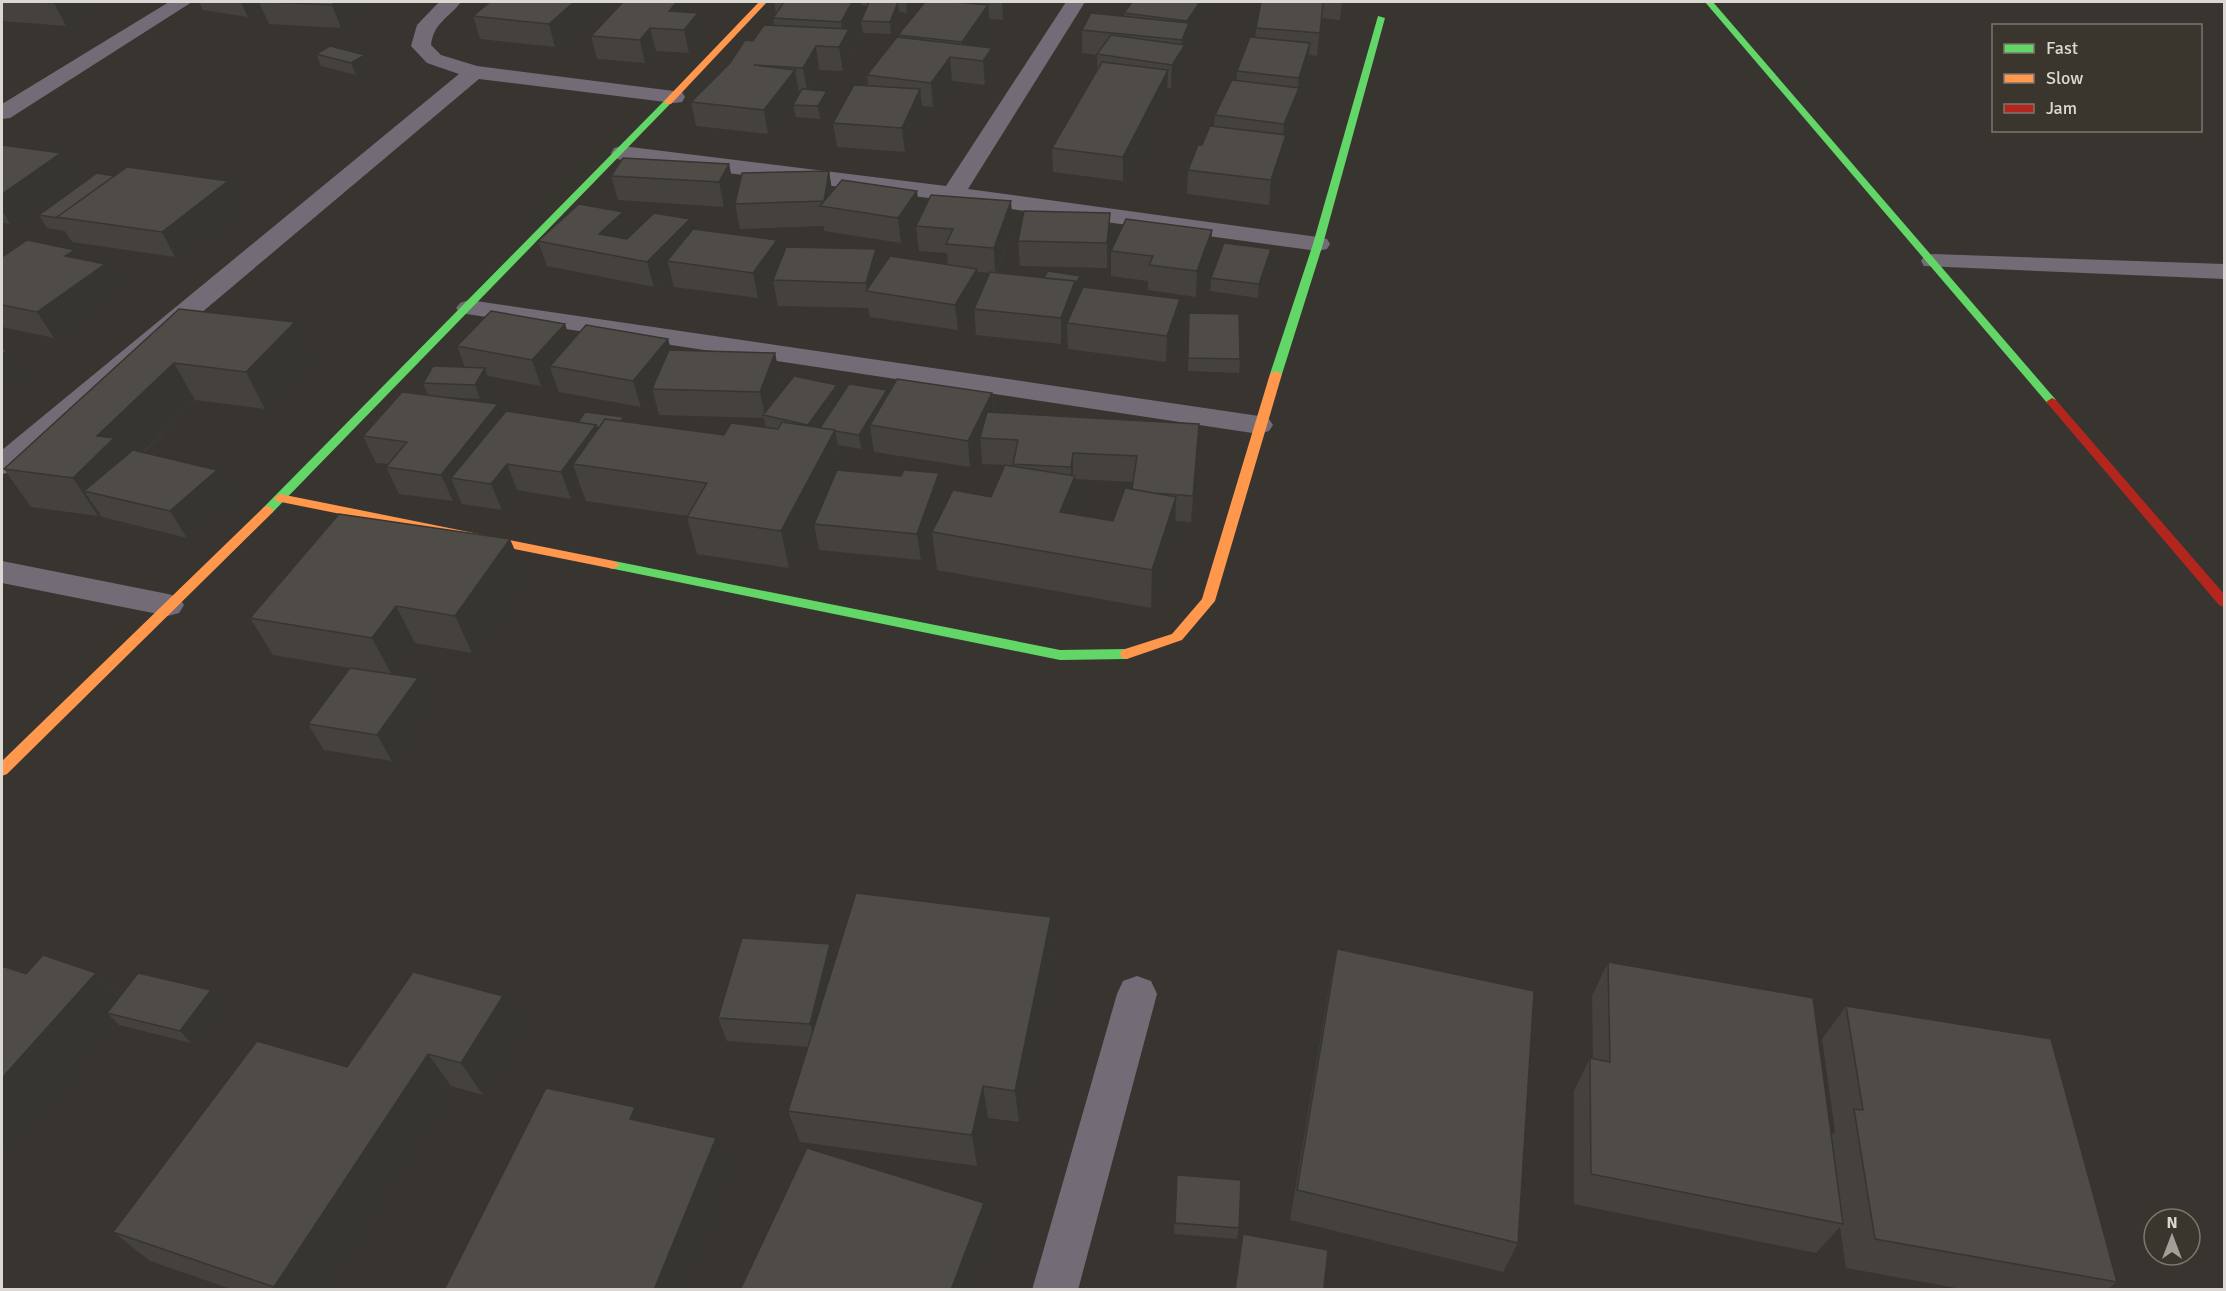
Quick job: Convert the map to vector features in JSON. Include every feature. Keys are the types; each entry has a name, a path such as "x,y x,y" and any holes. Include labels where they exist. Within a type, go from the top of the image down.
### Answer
{"street":[{"path":"2,113 182,2"},
{"path":"451,2 428,20 422,31 421,46 434,59 474,72 674,97"},
{"path":"2,770 168,605 280,498 469,308 622,153 763,2"},
{"path":"953,194 1075,2"},
{"path":"1709,2 2224,602"},
{"path":"280,498 1060,655 1123,655 1176,637 1208,600 1259,425 1318,244 1381,18"},
{"path":"2,465 474,72"},
{"path":"622,153 953,194 1318,244"},
{"path":"1933,261 2224,272"},
{"path":"469,308 1259,425"},
{"path":"2,572 168,605"},
{"path":"1055,1290 1137,994"}],"building":[{"path":"267,2 336,2 332,5"},
{"path":"490,2 574,2 549,24 473,16"},
{"path":"623,2 677,2 669,11 698,13 684,30 650,28 640,40 591,36"},
{"path":"784,2 852,2 841,22 773,18"},
{"path":"869,2 898,2 890,22 861,21"},
{"path":"925,2 988,5 962,42 898,35"},
{"path":"1132,2 1200,2 1187,21 1124,13"},
{"path":"1261,2 1323,2 1320,33 1256,28"},
{"path":"1091,13 1189,23 1182,40 1082,30"},
{"path":"764,25 849,29 839,47 816,46 803,68 754,65 795,70 764,110 691,102 730,63 745,40 753,41"},
{"path":"1111,35 1185,45 1172,65 1097,54"},
{"path":"897,37 992,48 983,61 950,57 931,83 867,75"},
{"path":"1250,37 1310,43 1299,78 1237,71"},
{"path":"330,46 365,55 351,63 316,54"},
{"path":"1102,62 1168,70 1123,157 1052,148"},
{"path":"1232,80 1299,88 1284,124 1215,115"},
{"path":"854,85 920,89 902,128 833,123"},
{"path":"802,89 827,91 818,106 793,105"},
{"path":"1210,126 1286,135 1271,180 1188,170 1198,145 1202,145"},
{"path":"2,145 61,153 2,194"},
{"path":"623,158 729,164 719,182 611,176"},
{"path":"127,167 228,181 162,232 57,217"},
{"path":"829,171 824,201 735,204 742,173"},
{"path":"97,173 114,176 58,218 39,215"},
{"path":"842,180 917,191 898,218 820,206"},
{"path":"931,195 1011,201 994,248 946,244 953,229 916,226"},
{"path":"579,204 623,212 599,234 627,239 654,213 690,219 647,262 538,241"},
{"path":"1024,211 1110,213 1107,243 1018,241"},
{"path":"1126,219 1212,230 1197,271 1149,265 1153,256 1111,251"},
{"path":"693,229 777,240 753,273 667,261"},
{"path":"27,240 75,250 65,256 105,264 37,312 2,305 2,257"},
{"path":"1224,243 1271,249 1259,284 1211,278"},
{"path":"786,247 876,249 866,283 773,280"},
{"path":"890,256 977,269 955,305 866,291"},
{"path":"1048,271 1080,276 1075,285 1075,281 1044,278"},
{"path":"990,272 1075,281 1061,318 974,309"},
{"path":"1083,287 1180,299 1167,336 1067,323"},
{"path":"179,309 295,322 246,372 174,363 97,436 114,438 73,478 4,469"},
{"path":"491,311 565,324 532,360 457,346"},
{"path":"1189,313 1239,314 1240,359 1188,358"},
{"path":"586,325 668,339 633,381 550,366"},
{"path":"669,350 775,353 760,392 652,389"},
{"path":"433,366 485,368 475,385 423,383"},
{"path":"794,376 837,385 808,425 763,415"},
{"path":"897,379 992,393 968,441 870,425"},
{"path":"849,384 887,390 859,435 820,428"},
{"path":"402,392 498,404 441,475 386,467 407,442 363,436"},
{"path":"506,411 596,425 561,472 507,464 491,484 451,478"},
{"path":"585,412 624,417 621,421 605,419 598,429 596,425 578,422"},
{"path":"987,412 1199,424 1193,496 1132,489 1137,456 1073,453 1071,467 1013,464 1018,440 980,438"},
{"path":"605,419 724,435 731,423 778,429 782,422 835,430 781,531 687,517 707,483 573,464"},
{"path":"133,450 217,470 170,511 84,491"},
{"path":"1005,465 1075,476 1060,512 1113,521 1125,488 1176,497 1152,570 932,532 953,490 991,497"},
{"path":"837,470 901,476 904,470 939,473 917,534 814,524"},
{"path":"339,514 510,539 455,616 396,606 372,638 250,618"},
{"path":"350,668 418,678 377,735 308,724"},
{"path":"856,893 1051,917 1015,1091 983,1086 972,1135 788,1111"},
{"path":"742,938 830,944 810,1024 718,1018"},
{"path":"1337,949 1534,991 1518,1243 1297,1190"},
{"path":"43,955 96,973 2,1078 2,966 26,974"},
{"path":"1608,962 1813,998 1843,1224 1591,1174 1590,1058 1610,1062"},
{"path":"413,972 503,996 461,1063 428,1054 274,1287 113,1232 257,1041 347,1067"},
{"path":"138,973 211,990 180,1031 107,1013"},
{"path":"1846,1006 2051,1039 2117,1282 1875,1239 1854,1109 1863,1110"},
{"path":"546,1088 635,1107 630,1119 716,1138 654,1290 444,1290"},
{"path":"807,1148 984,1203 951,1290 740,1290"},
{"path":"1177,1175 1241,1180 1239,1228 1175,1223"},
{"path":"1243,1234 1328,1250 1324,1287 1339,1290 1235,1290"}],"traffic: fast":[{"path":"1709,2 2052,402"},
{"path":"1276,374 1318,244 1381,18"},
{"path":"268,510 668,102"},
{"path":"614,565 1060,655 1127,654"}],"traffic: slow":[{"path":"668,102 763,2"},
{"path":"1127,654 1177,637 1208,601 1276,374"},
{"path":"280,498 614,565"},
{"path":"2,770 268,510"}],"traffic: jam":[{"path":"2052,402 2224,602"}]}
